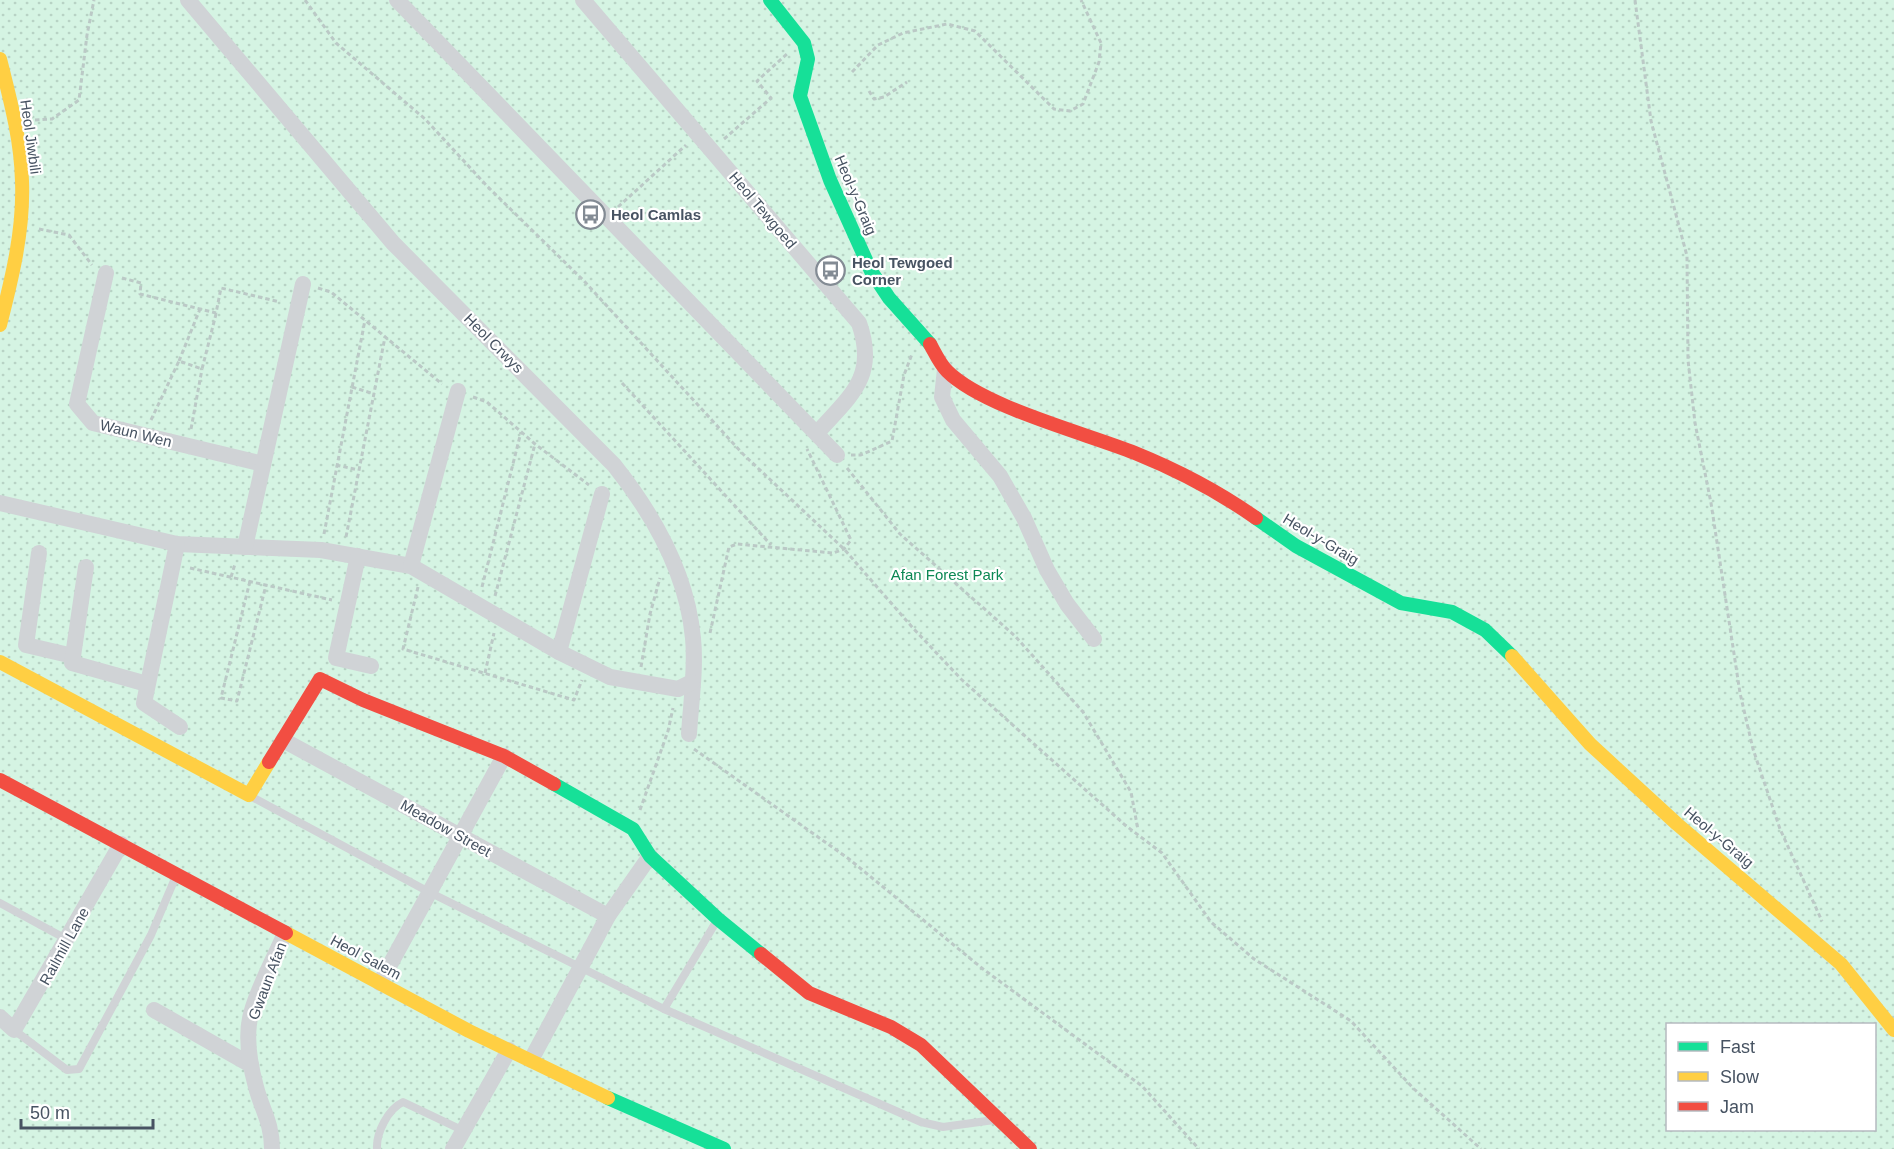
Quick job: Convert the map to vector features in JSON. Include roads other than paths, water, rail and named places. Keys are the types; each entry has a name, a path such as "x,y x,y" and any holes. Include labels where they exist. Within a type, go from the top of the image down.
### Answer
{"street":[{"name":"Heol Crwys","path":"188,0 393,243 614,465 639,495 668,552 686,599 693,637 685,685 684,738"},
{"path":"397,0 606,219 837,455"},
{"name":"Heol Tewgoed","path":"583,0 860,323 866,343 867,361 860,381 851,395 817,433"},
{"name":"Heol-y-Graig","path":"770,0 803,39 808,58 801,82 800,96 830,180 872,271 889,298 928,341 945,369 972,388 1000,403 1137,454 1227,498 1296,546 1401,603 1452,612 1485,630 1509,652 1590,744 1677,824 1841,964 1894,1030"},
{"name":"Heol Jiwbili","path":"0,59 15,121 22,198 18,251 0,324"},
{"name":"Waun Wen","path":"106,273 77,404 93,423 263,464"},
{"path":"245,548 303,284"},
{"path":"945,369 942,397 953,420 1000,476 1024,518 1047,570 1067,604 1094,639"},
{"path":"416,569 458,391"},
{"path":"559,652 602,494"},
{"path":"0,504 177,544 321,550 416,569 559,652 610,677 638,683 685,685"},
{"path":"177,544 144,703 180,727"},
{"path":"39,553 26,645 73,657"},
{"path":"351,555 348,604 336,658 371,666"},
{"path":"86,567 72,663 147,684"},
{"path":"0,662 249,795 320,679 363,700 504,756 633,829 650,856 718,919 809,993 891,1027 921,1045 1030,1149"},
{"name":"Meadow Street","path":"283,740 608,916"},
{"path":"380,983 504,756"},
{"name":"Heol Salem","path":"0,780 509,1050 662,1124 724,1149"},
{"name":"Railmill Lane","path":"14,1030 68,940 121,844"},
{"path":"531,1060 608,916 650,856"},
{"name":"Gwaun Afan","path":"272,1149 267,1113 256,1090 251,1065 251,1014 285,933"},
{"path":"154,1010 251,1065"},
{"path":"0,1017 14,1030"},
{"path":"453,1149 509,1050"}],"lane":[{"path":"249,795 429,892 664,1010 921,1122 943,1127 998,1120"},
{"path":"14,1030 61,1067 67,1070 79,1068 150,935 177,875"},
{"path":"0,903 68,940"},
{"path":"664,1010 718,919"},
{"path":"377,1149 378,1136 395,1106 403,1102 462,1130"}],"place":[{"name":"Heol Camlas","path":"590,214"},
{"name":"Heol Tewgoed Corner","path":"831,271"}],"park label":[{"name":"Afan Forest Park","path":"947,574"}]}
